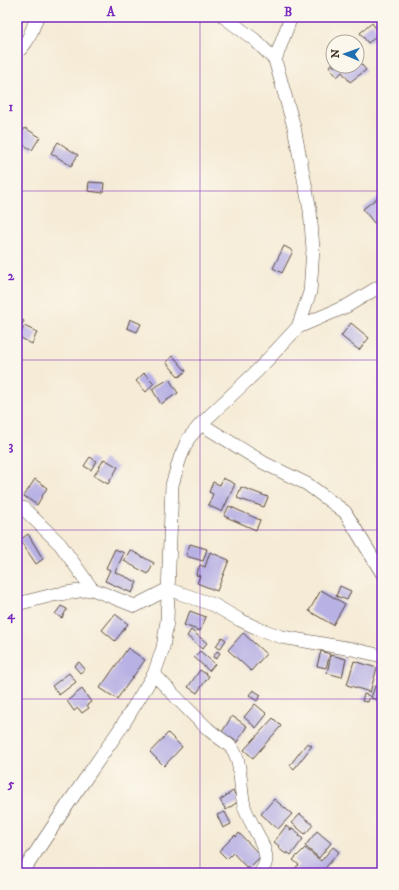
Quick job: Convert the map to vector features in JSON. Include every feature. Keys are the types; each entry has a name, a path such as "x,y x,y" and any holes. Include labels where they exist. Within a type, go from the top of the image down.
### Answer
{"street":[{"path":"17,52 22,48 28,39 36,17"},
{"path":"224,17 255,40 274,60 294,127 310,210 313,249 310,292 298,327"},
{"path":"274,60 291,17"},
{"path":"22,873 120,729 154,674 163,648 167,621 172,485 180,458 188,439 200,424 257,371 298,327 347,306 382,284"},
{"path":"200,424 264,463 307,484 345,512 382,573"},
{"path":"23,508 60,544 92,589"},
{"path":"17,604 53,595 92,589 135,606 168,589 214,605 259,629 282,637 352,649 382,656"},
{"path":"154,674 216,737 231,748 236,756 241,794 245,810 264,850 266,860 260,873"}],"building":[{"path":"372,23 380,34 368,43 365,39 365,34 360,33"},
{"path":"344,74 361,74 350,82"},
{"path":"25,128 40,137 32,150 17,141"},
{"path":"58,142 78,155 71,166 51,153"},
{"path":"89,182 104,183 103,193 88,191"},
{"path":"382,194 382,206 378,210 382,217 374,223 363,209"},
{"path":"284,246 293,251 282,273 273,268"},
{"path":"17,317 24,321 20,328 17,326"},
{"path":"130,319 141,324 137,332 127,328"},
{"path":"351,323 369,338 359,350 341,336"},
{"path":"24,326 37,332 32,344 19,337"},
{"path":"173,356 186,371 179,377 166,362"},
{"path":"144,373 154,383 146,392 136,381"},
{"path":"169,379 178,393 161,404 152,389"},
{"path":"90,457 96,461 91,470 84,466"},
{"path":"104,459 118,467 108,484 94,476"},
{"path":"223,478 235,484 222,512 208,505 213,494 209,492 213,482 220,485"},
{"path":"35,479 47,488 37,505 24,496"},
{"path":"241,487 268,497 264,507 237,498"},
{"path":"229,506 260,520 256,530 224,516"},
{"path":"28,534 43,559 36,564 20,540"},
{"path":"190,544 207,549 203,561 186,556"},
{"path":"115,549 124,553 115,572 137,582 132,593 105,581 110,570 106,568"},
{"path":"130,550 154,563 148,574 124,561"},
{"path":"210,552 229,560 217,591 197,583 200,576 196,575 200,565 205,567"},
{"path":"340,586 351,591 347,600 336,596"},
{"path":"321,590 345,604 333,625 309,611"},
{"path":"61,606 67,609 62,618 55,614"},
{"path":"190,611 206,617 200,631 184,625"},
{"path":"115,614 128,624 115,641 102,630"},
{"path":"191,630 207,643 202,649 187,636"},
{"path":"243,633 266,654 251,671 228,650"},
{"path":"222,637 226,640 220,649 216,646"},
{"path":"128,648 145,660 117,699 100,688"},
{"path":"200,651 215,664 209,671 194,657"},
{"path":"217,651 220,653 216,659 213,657"},
{"path":"321,651 330,654 326,668 317,666"},
{"path":"331,655 346,659 342,677 327,673"},
{"path":"354,661 377,668 370,692 347,685"},
{"path":"79,662 85,669 80,673 74,666"},
{"path":"200,670 209,676 197,693 188,687"},
{"path":"69,673 76,682 59,695 52,686"},
{"path":"375,686 382,687 382,701 371,698"},
{"path":"82,689 91,702 87,705 89,708 82,713 78,708 74,711 67,701"},
{"path":"253,690 261,695 257,701 249,695"},
{"path":"364,694 370,696 368,702 362,701"},
{"path":"255,704 267,714 256,728 244,717"},
{"path":"232,716 247,726 237,742 222,732"},
{"path":"273,718 281,726 253,758 244,750"},
{"path":"168,733 182,747 164,766 150,752"},
{"path":"307,743 312,746 294,769 290,765"},
{"path":"233,791 239,801 226,810 220,800"},
{"path":"274,799 292,814 278,829 261,814"},
{"path":"225,812 231,824 223,828 217,815"},
{"path":"300,814 313,825 305,834 292,823"},
{"path":"286,826 291,830 292,828 300,834 299,836 303,839 291,855 287,852 286,854 278,848 279,846 274,842"},
{"path":"317,831 331,843 319,858 305,846"},
{"path":"239,833 261,856 248,869 233,853 227,859 219,851"},
{"path":"333,847 339,852 321,873 301,873 295,868 299,865 293,860 305,848 321,861"}]}
